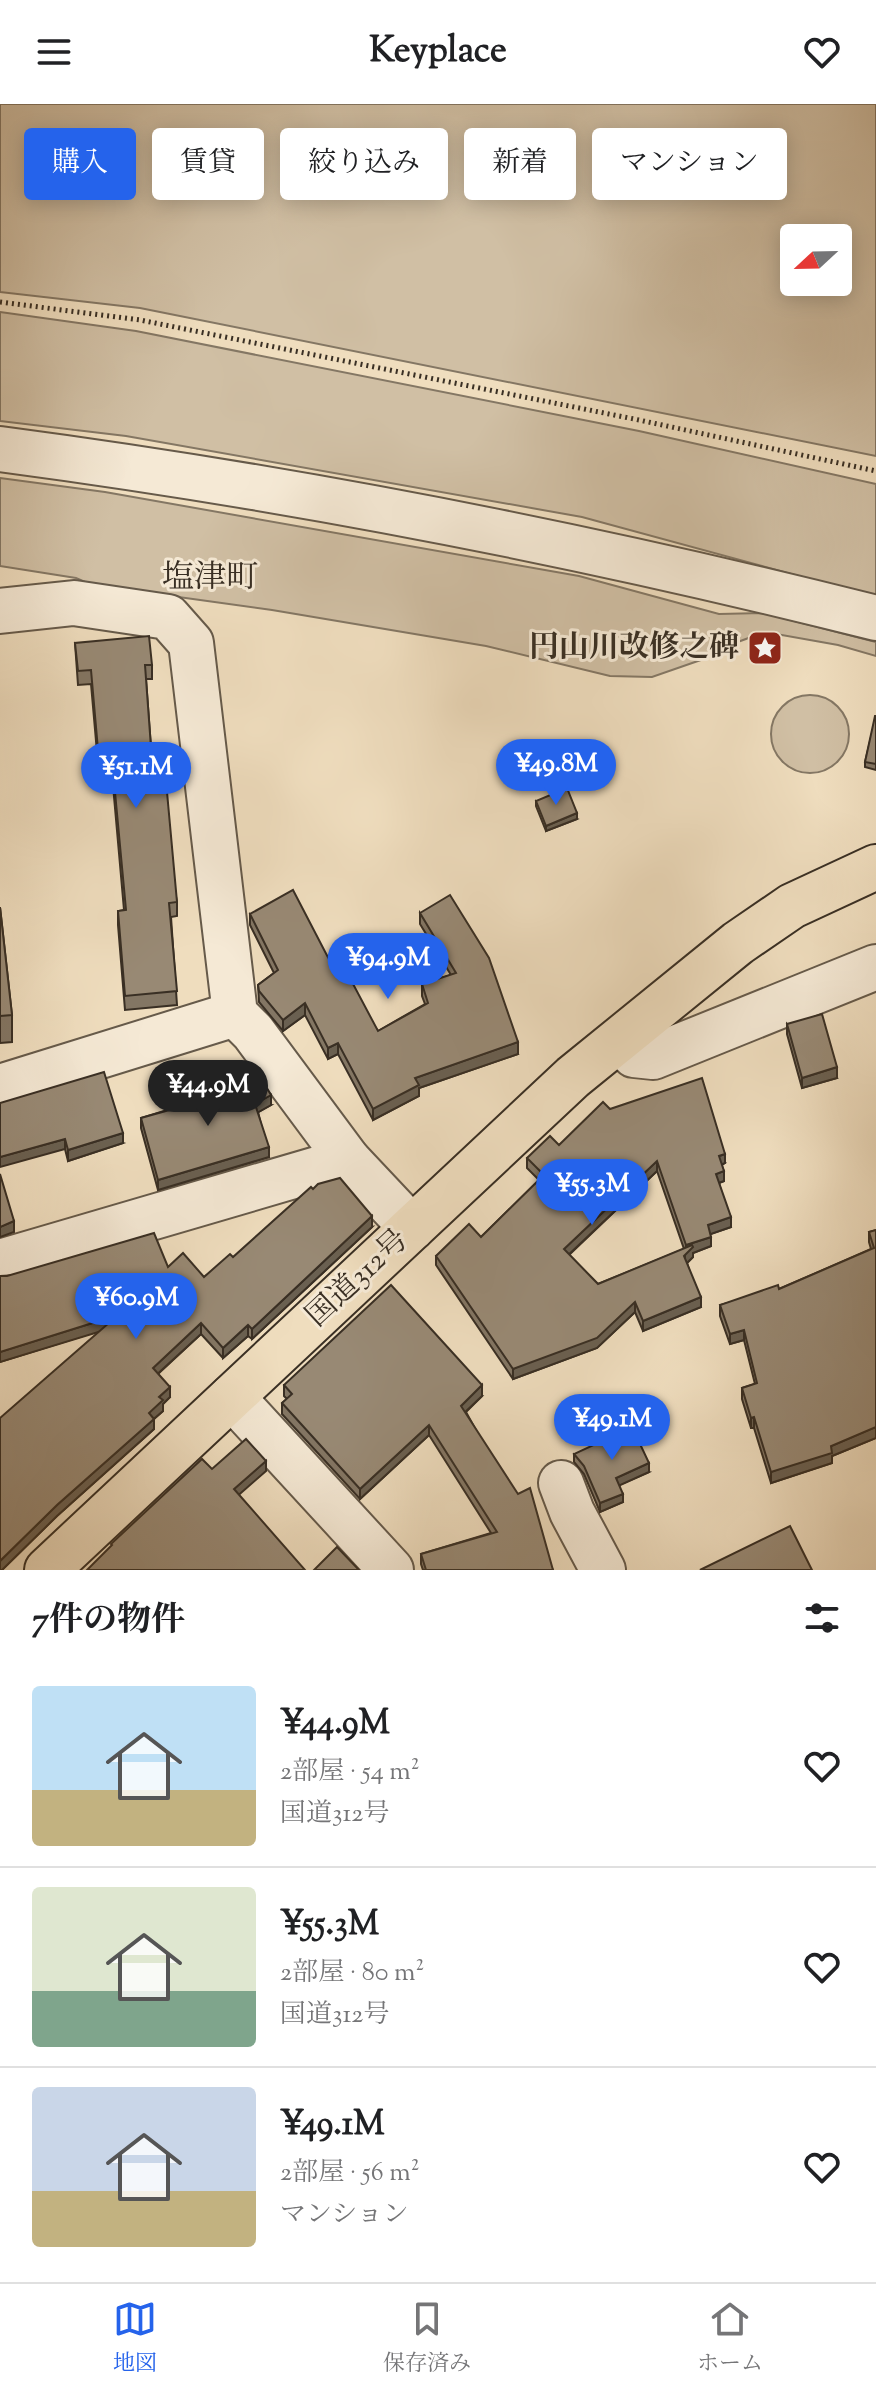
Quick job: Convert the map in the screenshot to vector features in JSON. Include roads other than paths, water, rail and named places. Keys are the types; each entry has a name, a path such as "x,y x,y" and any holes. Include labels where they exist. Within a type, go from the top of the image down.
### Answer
{"highway":[{"name":"国道312号","path":"47,1570 573,1077 738,943 792,906 876,867"},
{"name":"国道312号","path":"674,995 802,927 876,895"}],"street":[{"path":"0,449 179,474 523,536 749,586 876,618"},
{"path":"0,611 74,603 168,617 191,643 235,1014 253,1032 348,1160 412,1228"},
{"path":"620,1040 634,1055 653,1057 876,967"},
{"path":"0,1087 235,1014"},
{"path":"0,1262 348,1160"},
{"path":"232,1397 391,1570"},
{"path":"561,1483 572,1512 603,1570"}],"place":[{"name":"円山川改修之碑","path":"765,648"}],"district":[{"name":"塩津町","path":"210,579"}]}
